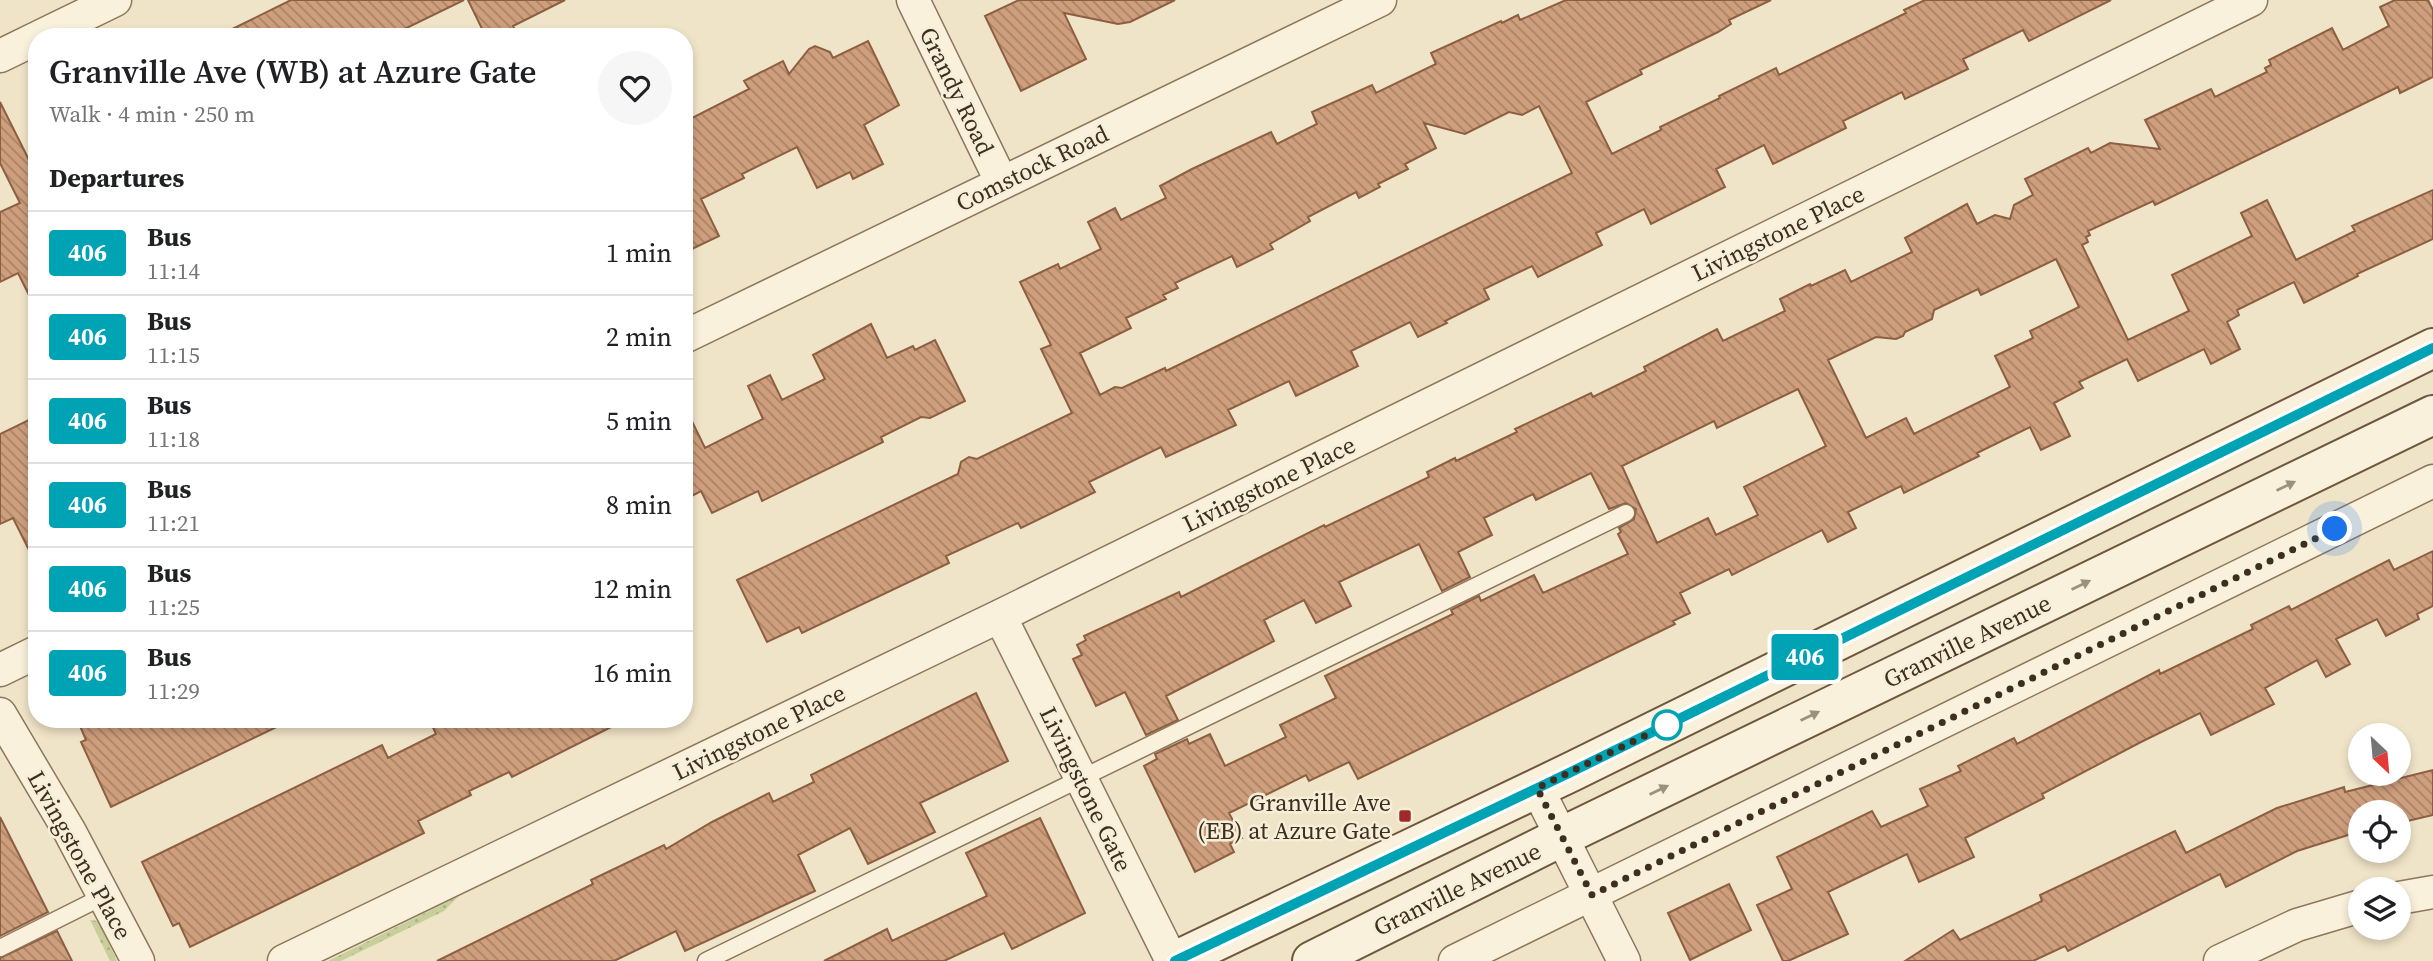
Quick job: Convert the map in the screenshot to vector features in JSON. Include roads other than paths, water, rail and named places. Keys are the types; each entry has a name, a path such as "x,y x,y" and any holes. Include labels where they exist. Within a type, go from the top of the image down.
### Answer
{"main road":[{"path":"1173,961 1537,788 2433,348"},
{"name":"Granville Avenue","path":"1312,961 1563,836 2433,415"}],"street":[{"path":"57,28 115,0"},
{"name":"Grandy Road","path":"912,0 1002,183"},
{"name":"Comstock Road","path":"693,333 1380,0"},
{"name":"Livingstone Place","path":"284,961 1000,616 2251,0"},
{"path":"0,56 28,42"},
{"path":"1455,961 2433,481"},
{"name":"Livingstone Gate","path":"1000,616 1173,961"},
{"path":"0,670 28,656"},
{"name":"Livingstone Place","path":"0,714 70,832 138,961"},
{"path":"1537,788 1624,961"},
{"path":"2411,896 2433,892"},
{"path":"2220,961 2297,925 2348,910"}],"lane":[{"path":"706,961 1626,513"},
{"path":"0,948 104,896"}],"place":[{"name":"Granville Ave (EB) at Azure Gate","path":"1405,816"}]}
